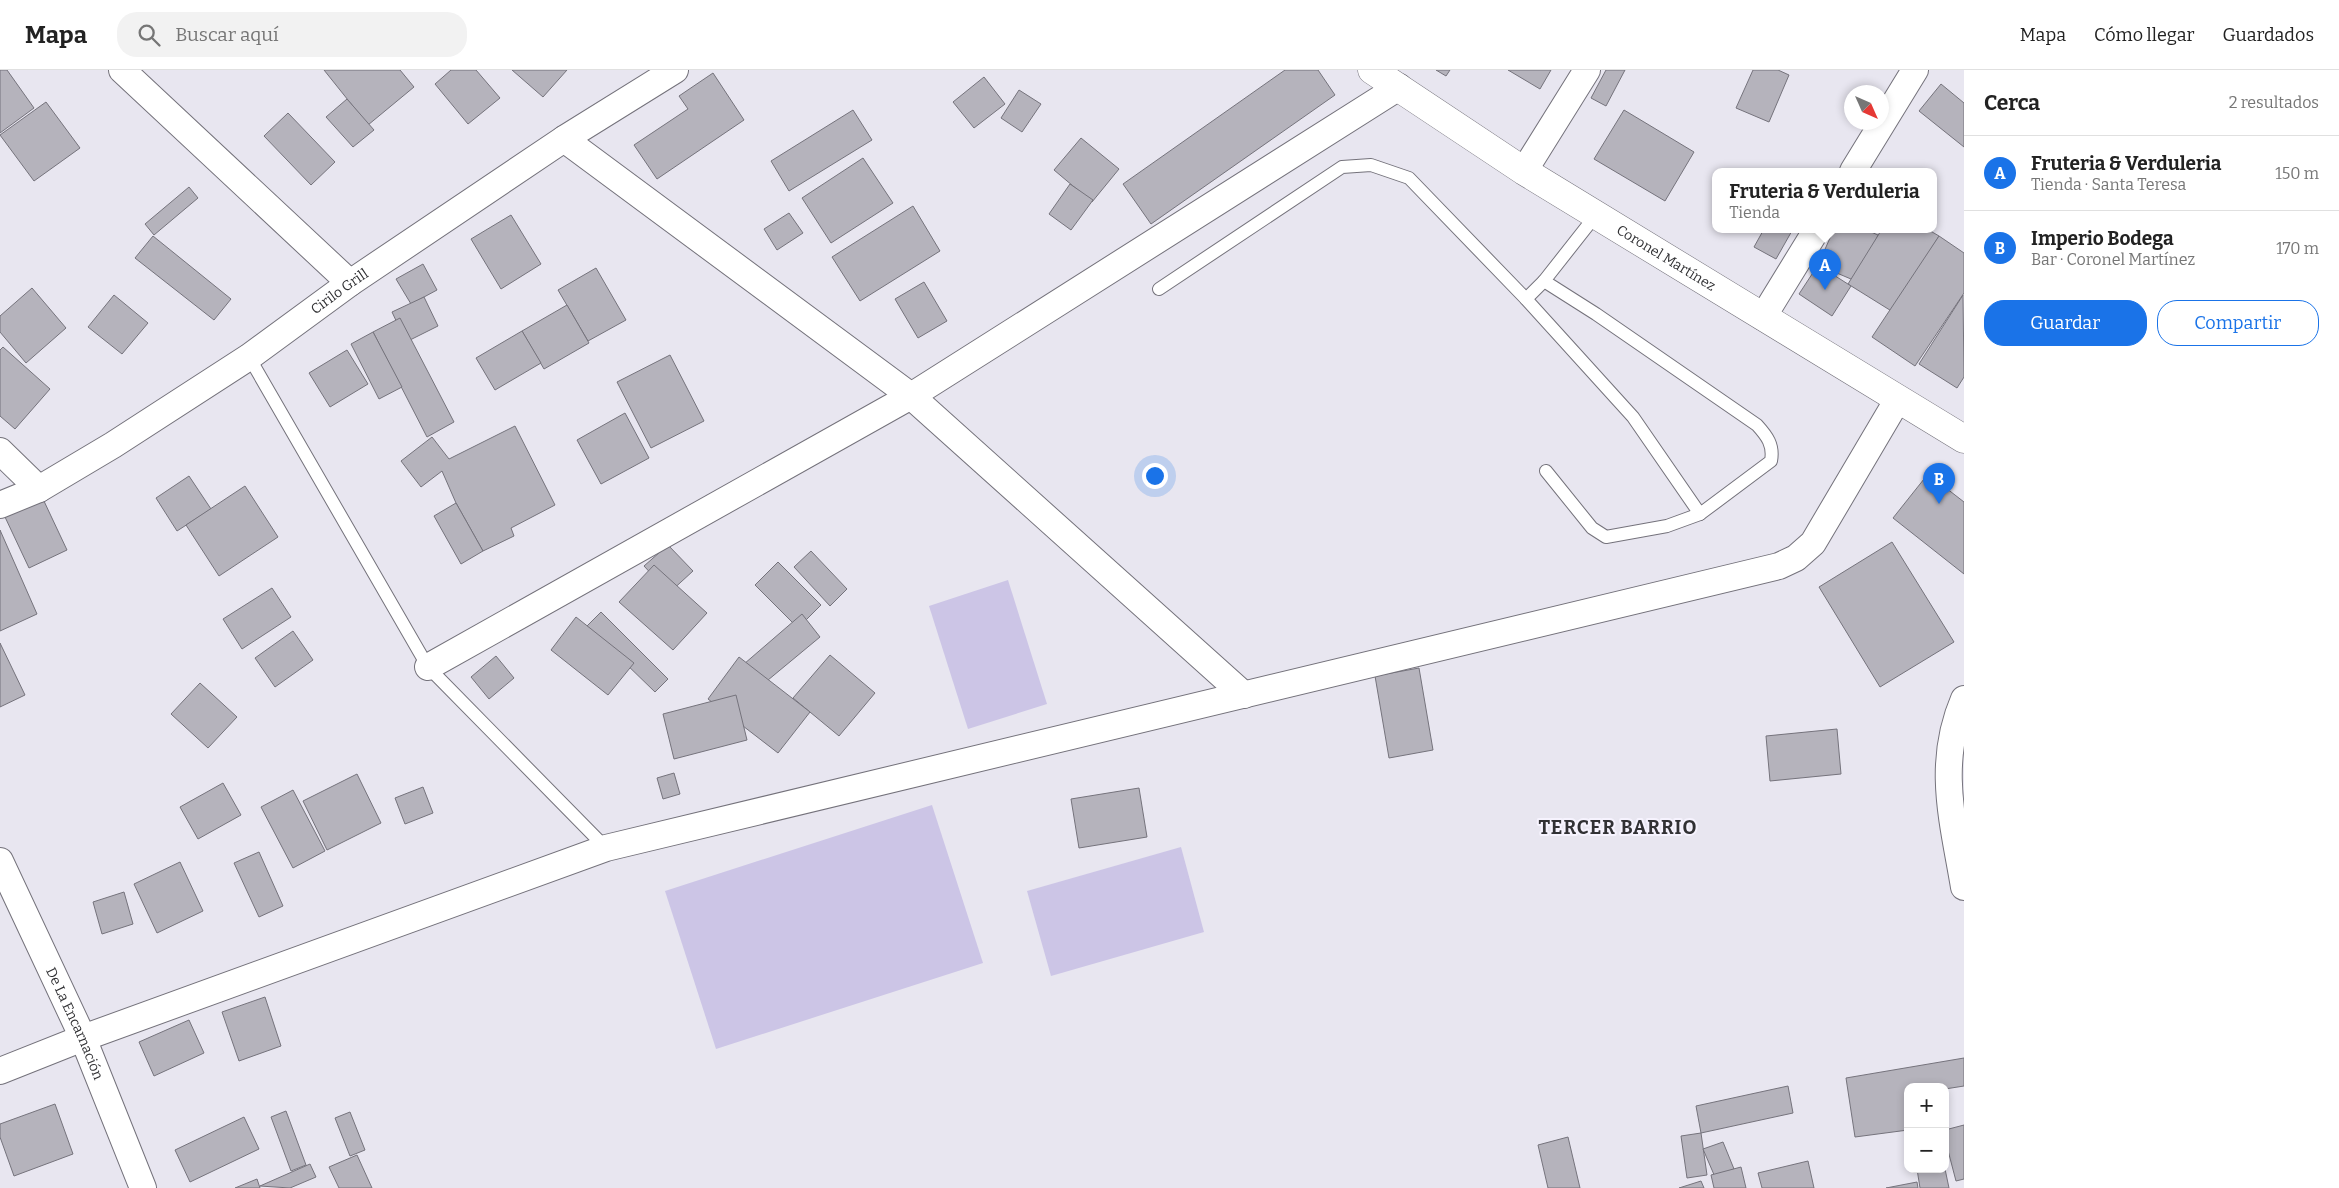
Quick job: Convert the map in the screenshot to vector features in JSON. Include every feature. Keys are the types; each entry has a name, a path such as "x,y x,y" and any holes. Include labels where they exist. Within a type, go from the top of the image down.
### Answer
{"main road":[{"name":"Coronel Martínez","path":"1372,70 1524,171 1964,439"}],"street":[{"path":"122,70 350,283"},
{"path":"1524,171 1587,70"},
{"path":"1855,168 1915,70"},
{"name":"Cirilo Grill","path":"0,505 39,489 113,445 250,357 350,283 657,74"},
{"path":"428,666 911,396 1399,88"},
{"path":"564,139 911,396 1244,695"},
{"path":"1763,317 1815,233"},
{"path":"0,1070 606,848 1779,566 1796,558 1813,543 1898,399"},
{"path":"0,451 39,489"},
{"path":"1964,699 1956,718 1948,756 1949,795 1964,887"},
{"name":"De La Encarnación","path":"0,861 83,1038 143,1188"}],"lane":[{"path":"1159,289 1342,167 1371,165 1409,178 1526,299 1632,417 1700,514"},
{"path":"1526,299 1544,280 1596,215"},
{"path":"1544,280 1749,419 1769,438 1773,451 1770,461 1700,514 1667,526 1606,537 1592,528 1546,470"},
{"path":"250,357 428,666 606,848"}],"shaded area":[{"path":"1008,580 1047,704 968,729 929,606"},
{"path":"932,805 983,963 716,1049 665,891"},
{"path":"1181,847 1204,932 1051,976 1027,891"}],"building":[{"path":"0,70 7,70 34,108 0,133"},
{"path":"324,70 400,70 414,87 368,125"},
{"path":"451,70 476,70 500,98 468,124 435,84"},
{"path":"512,70 567,70 543,97"},
{"path":"1285,70 1318,70 1335,95 1151,224 1123,184"},
{"path":"1436,70 1450,70 1446,76"},
{"path":"1508,70 1551,70 1540,89"},
{"path":"1606,70 1625,70 1606,106 1591,98"},
{"path":"1753,70 1778,70 1789,75 1769,122 1736,108"},
{"path":"713,73 744,120 657,179 634,145 688,109 679,96"},
{"path":"984,77 1005,104 974,128 953,102"},
{"path":"1941,84 1964,103 1964,147 1919,111"},
{"path":"1019,90 1041,104 1022,132 1001,118"},
{"path":"347,99 374,130 353,147 326,117"},
{"path":"46,102 80,148 34,181 0,135"},
{"path":"853,110 872,140 789,191 771,161"},
{"path":"1624,110 1694,152 1665,201 1594,159"},
{"path":"288,113 335,162 311,185 264,136"},
{"path":"1081,138 1119,169 1092,202 1054,170"},
{"path":"863,158 893,203 831,243 802,198"},
{"path":"1070,184 1093,200 1071,230 1049,214"},
{"path":"189,187 198,198 154,235 145,224"},
{"path":"913,206 940,251 860,301 832,257"},
{"path":"789,213 803,233 777,250 764,229"},
{"path":"511,215 541,264 501,289 471,239"},
{"path":"1762,233 1791,233 1776,259 1754,247"},
{"path":"1832,233 1873,233 1878,235 1858,282 1818,265"},
{"path":"1880,233 1934,233 1939,236 1893,312 1848,284"},
{"path":"153,236 231,299 214,320 135,258"},
{"path":"1939,236 1964,253 1964,293 1915,366 1872,337"},
{"path":"423,264 437,290 411,304 396,279"},
{"path":"1818,265 1851,286 1832,316 1799,294"},
{"path":"596,268 626,320 588,341 558,290"},
{"path":"924,282 947,321 918,338 895,299"},
{"path":"32,288 66,328 26,363 0,332 0,316"},
{"path":"114,295 148,323 122,354 88,327"},
{"path":"1963,295 1964,377 1957,388 1919,364"},
{"path":"424,297 438,326 406,342 392,312"},
{"path":"567,305 589,343 544,369 522,331"},
{"path":"400,318 454,422 427,437 373,332"},
{"path":"522,331 541,363 495,390 476,358"},
{"path":"373,332 402,387 379,399 351,344"},
{"path":"3,347 50,389 15,429 0,416 0,350"},
{"path":"347,350 368,384 330,407 309,373"},
{"path":"670,355 704,421 651,448 617,382"},
{"path":"625,413 649,458 601,484 577,440"},
{"path":"515,426 555,505 511,528 514,536 483,551 456,503 442,471 421,487 401,461 432,437 449,459"},
{"path":"1928,474 1964,502 1964,574 1893,518"},
{"path":"189,476 211,509 177,531 156,498"},
{"path":"245,486 278,537 219,576 186,525"},
{"path":"43,499 67,550 29,568 5,517"},
{"path":"456,503 483,551 461,564 434,516"},
{"path":"0,530 37,614 0,631"},
{"path":"1892,542 1954,642 1880,687 1819,587"},
{"path":"668,545 693,571 669,593 644,566"},
{"path":"811,551 847,589 830,606 794,567"},
{"path":"778,562 821,605 798,628 755,585"},
{"path":"654,565 707,613 673,650 619,602"},
{"path":"272,588 291,617 242,649 223,619"},
{"path":"601,612 668,679 655,692 587,626"},
{"path":"802,614 820,637 762,685 744,664"},
{"path":"576,617 634,663 608,695 551,650"},
{"path":"293,631 313,660 275,687 255,658"},
{"path":"0,643 25,695 0,707"},
{"path":"830,655 875,693 839,736 793,698"},
{"path":"496,656 514,678 489,699 471,677"},
{"path":"739,657 810,712 778,753 708,699"},
{"path":"1419,668 1433,750 1389,758 1375,676"},
{"path":"200,683 237,717 208,748 171,714"},
{"path":"736,695 747,740 674,759 663,714"},
{"path":"1837,729 1841,774 1770,781 1766,736"},
{"path":"674,773 680,794 663,799 657,778"},
{"path":"357,774 381,823 327,850 303,801"},
{"path":"223,783 241,815 198,839 180,807"},
{"path":"423,787 433,813 405,824 395,798"},
{"path":"1139,788 1147,837 1079,848 1071,799"},
{"path":"293,790 325,851 293,868 261,807"},
{"path":"259,852 283,906 259,917 234,863"},
{"path":"180,862 203,911 157,933 134,884"},
{"path":"124,892 133,924 102,934 93,902"},
{"path":"265,997 281,1046 239,1061 222,1012"},
{"path":"189,1020 204,1053 154,1076 139,1042"},
{"path":"1964,1058 1964,1086 1949,1088 1949,1083 1904,1083 1904,1131 1855,1137 1846,1078"},
{"path":"1788,1086 1793,1113 1701,1133 1696,1106"},
{"path":"55,1104 73,1154 14,1176 0,1137 0,1124"},
{"path":"286,1111 306,1165 291,1171 271,1117"},
{"path":"350,1112 365,1150 350,1156 335,1118"},
{"path":"244,1117 259,1149 190,1182 175,1150"},
{"path":"1964,1125 1964,1179 1956,1181 1949,1154 1949,1129"},
{"path":"1701,1133 1707,1175 1687,1178 1681,1136"},
{"path":"1568,1137 1580,1188 1548,1188 1538,1145"},
{"path":"1723,1142 1734,1169 1715,1177 1703,1149"},
{"path":"357,1155 372,1188 339,1188 329,1167"},
{"path":"1808,1161 1814,1188 1762,1188 1758,1173"},
{"path":"310,1164 316,1177 290,1188 260,1186"},
{"path":"1741,1167 1746,1188 1714,1188 1711,1175"},
{"path":"1918,1173 1946,1173 1949,1188 1920,1188"},
{"path":"257,1179 260,1188 235,1188"},
{"path":"1701,1181 1704,1188 1679,1188"},
{"path":"1917,1182 1918,1188 1886,1188"}],"place":[{"name":"Fruteria & Verduleria","path":"1825,290"},
{"name":"Imperio Bodega","path":"1939,504"}],"district":[{"name":"TERCER BARRIO","path":"1618,827"}]}
